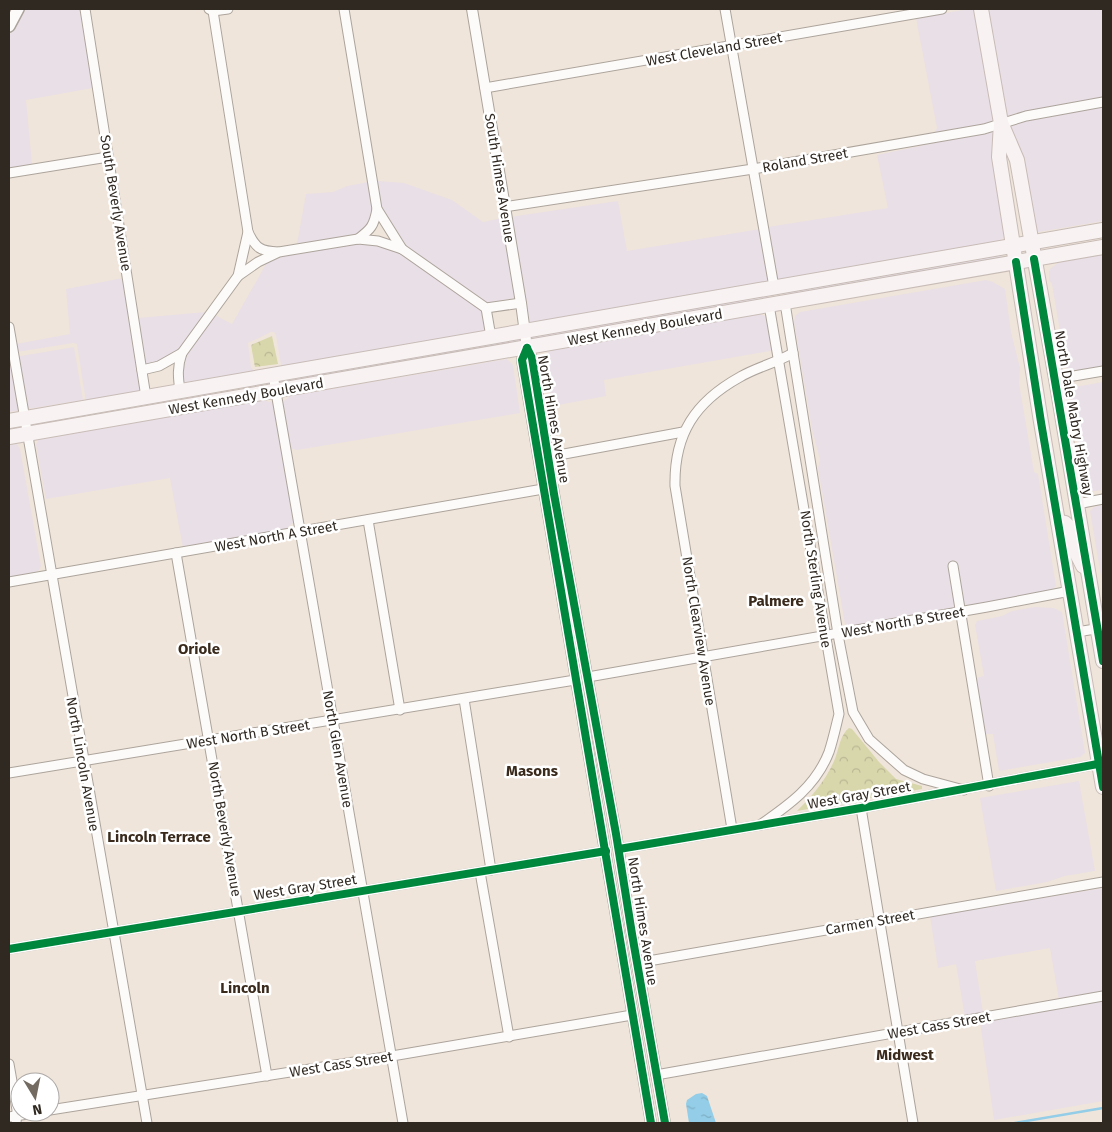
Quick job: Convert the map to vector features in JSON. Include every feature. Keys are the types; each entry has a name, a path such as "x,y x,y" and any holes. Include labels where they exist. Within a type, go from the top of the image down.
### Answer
{"main road":[{"path":"9,26 18,9"},
{"path":"981,9 1001,123 999,157 1058,522 1101,764 1103,787"},
{"name":"North Dale Mabry Highway","path":"1001,123 1017,160 1089,578 1100,628 1103,662"},
{"name":"West Kennedy Boulevard","path":"9,421 1103,230"},
{"name":"West Kennedy Boulevard","path":"9,437 1103,247"},
{"path":"769,305 778,298 790,293 840,284 853,273"},
{"path":"696,318 710,308 761,298 769,294 774,287"},
{"path":"1058,522 1065,523 1068,526 1074,550 1089,578"}],"street":[{"name":"South Beverly Avenue","path":"85,9 146,397"},
{"path":"228,9 211,10 248,232 257,247 265,251 279,252 358,239 378,242 402,249 486,308 521,302"},
{"path":"344,9 377,209 375,223 358,239"},
{"name":"South Himes Avenue","path":"472,9 527,348"},
{"path":"725,9 774,287"},
{"name":"West Cleveland Street","path":"485,88 942,9"},
{"name":"Roland Street","path":"504,207 753,169 984,129 1026,116 1103,102"},
{"path":"9,173 108,157"},
{"path":"377,209 402,249"},
{"path":"238,276 248,232"},
{"path":"142,370 159,366 182,353 238,276 258,262 279,252"},
{"name":"North Sterling Avenue","path":"784,302 838,634 853,712 869,740 904,770 931,782 964,790"},
{"name":"North Sterling Avenue","path":"760,825 798,797 818,775 829,751 839,714 769,305"},
{"path":"486,308 491,337"},
{"name":"North Lincoln Avenue","path":"9,327 146,1123"},
{"name":"North Himes Avenue","path":"527,348 532,358 548,457 619,848 664,1123"},
{"name":"North Himes Avenue","path":"527,348 522,360 650,1118"},
{"path":"180,391 178,374 182,353"},
{"path":"548,457 683,432 691,418 718,391 740,376 779,361 793,353"},
{"path":"1056,379 1103,371"},
{"name":"North Glen Avenue","path":"273,375 403,1123"},
{"name":"North Clearview Avenue","path":"683,432 674,469 675,486 732,829"},
{"name":"West North A Street","path":"9,582 543,489"},
{"path":"1077,504 1103,499"},
{"path":"806,518 819,516"},
{"path":"368,520 400,710"},
{"path":"810,549 824,545"},
{"name":"North Beverly Avenue","path":"176,553 266,1076"},
{"path":"953,566 989,786"},
{"name":"West North B Street","path":"588,677 838,634 1070,591"},
{"path":"1077,632 1100,628"},
{"name":"West North B Street","path":"9,773 575,680"},
{"path":"464,699 491,870"},
{"path":"839,714 853,712"},
{"name":"West Gray Street","path":"619,848 989,786 1101,764"},
{"path":"594,778 602,792 612,839 619,848"},
{"path":"861,808 913,1123"},
{"path":"606,851 615,864 625,925 632,934"},
{"name":"West Gray Street","path":"9,949 606,851"},
{"path":"480,872 509,1037"},
{"name":"Carmen Street","path":"637,963 1103,882"},
{"name":"West Cass Street","path":"656,1075 1103,996"},
{"path":"632,1015 642,1031 650,1070 656,1075"},
{"name":"West Cass Street","path":"60,1108 509,1037 632,1015"},
{"path":"650,1118 656,1115 658,1123"}],"shaded area":[{"path":"23,9 81,9 93,88 26,100 32,164 9,168 9,36"},
{"path":"977,9 996,120 935,132 937,128 916,18"},
{"path":"986,9 1103,9 1103,98 1025,111 1004,117"},
{"path":"1103,107 1103,221 1033,233 1007,127 1027,121"},
{"path":"996,130 1008,237 1001,239 1001,243 778,282 768,227 888,208 877,155"},
{"path":"377,181 404,183 452,200 483,222 502,218 516,298 486,303 407,247 382,209"},
{"path":"369,182 373,209 371,220 366,227 356,234 297,244 306,194 333,192 347,186"},
{"path":"618,201 627,251 760,229 769,283 528,326 510,217"},
{"path":"356,244 378,246 401,254 482,311 486,333 184,385 182,365 187,354 215,315 232,324 266,264 283,256","holes":["274,332 281,365 279,368 254,371 251,367 248,343"]},
{"path":"1001,252 1001,259 786,297 782,291"},
{"path":"1103,253 1103,368 1089,371 1066,368 1049,272 1058,263"},
{"path":"123,278 141,393 86,402 77,344 73,343 17,352 16,344 70,334 66,289"},
{"path":"986,280 1005,289 1011,332 1020,368 1019,383 1034,472 1038,474 1056,586 1050,591 1024,597 848,627 845,624 818,468 820,460 812,429 794,322 795,316 800,312"},
{"path":"768,293 766,301 531,342 530,335"},
{"path":"206,312 179,350 157,362 145,364 138,318"},
{"path":"760,314 767,317 772,349 770,351 604,380 606,396 553,406 544,362 545,355 549,351"},
{"path":"521,337 522,344 279,386 278,379"},
{"path":"74,347 83,400 9,412 9,358"},
{"path":"507,359 513,365 520,413 297,450 289,448 283,411 284,401 290,396"},
{"path":"1103,382 1103,490 1087,492 1069,388"},
{"path":"263,400 271,401 274,406 294,522 285,530 183,548 170,478 46,499 36,445 38,440"},
{"path":"17,444 20,449 41,566 39,570 30,575 9,579 9,445"},
{"path":"1103,504 1103,588 1090,511 1094,507"},
{"path":"1035,607 1054,608 1062,612 1085,753 1080,757 999,771 993,734 985,734 976,678 984,676 975,625 977,621 1002,616 1012,611"},
{"path":"1079,781 1095,871 996,891 980,798"},
{"path":"1103,888 1103,992 1059,1000 1050,948 975,961 983,1013 965,1017 956,964 938,968 930,916 986,905"},
{"path":"1103,1001 1103,1101 994,1120 980,1022"}],"green space":[{"path":"272,336 278,364 255,367 251,345"},
{"path":"849,728 852,729 879,762 896,779 922,786 922,789 797,811 824,779 833,764 842,737"}],"water":[{"path":"702,1093 707,1096 716,1123 689,1123 687,1100 696,1094"}],"waterway":[{"path":"1015,1123 1103,1108"}],"cycle path":[{"path":"1034,259 1103,661"},
{"path":"1016,262 1103,787"},
{"path":"527,348 532,358 554,494 616,834 665,1123"},
{"path":"527,348 522,360 651,1123"},
{"path":"619,849 861,808 1103,763"},
{"path":"9,949 606,851"}],"district":[{"name":"Palmere","path":"776,601"},
{"name":"Oriole","path":"199,649"},
{"name":"Masons","path":"532,771"},
{"name":"Lincoln Terrace","path":"159,837"},
{"name":"Lincoln","path":"245,988"},
{"name":"Midwest","path":"905,1055"}]}
